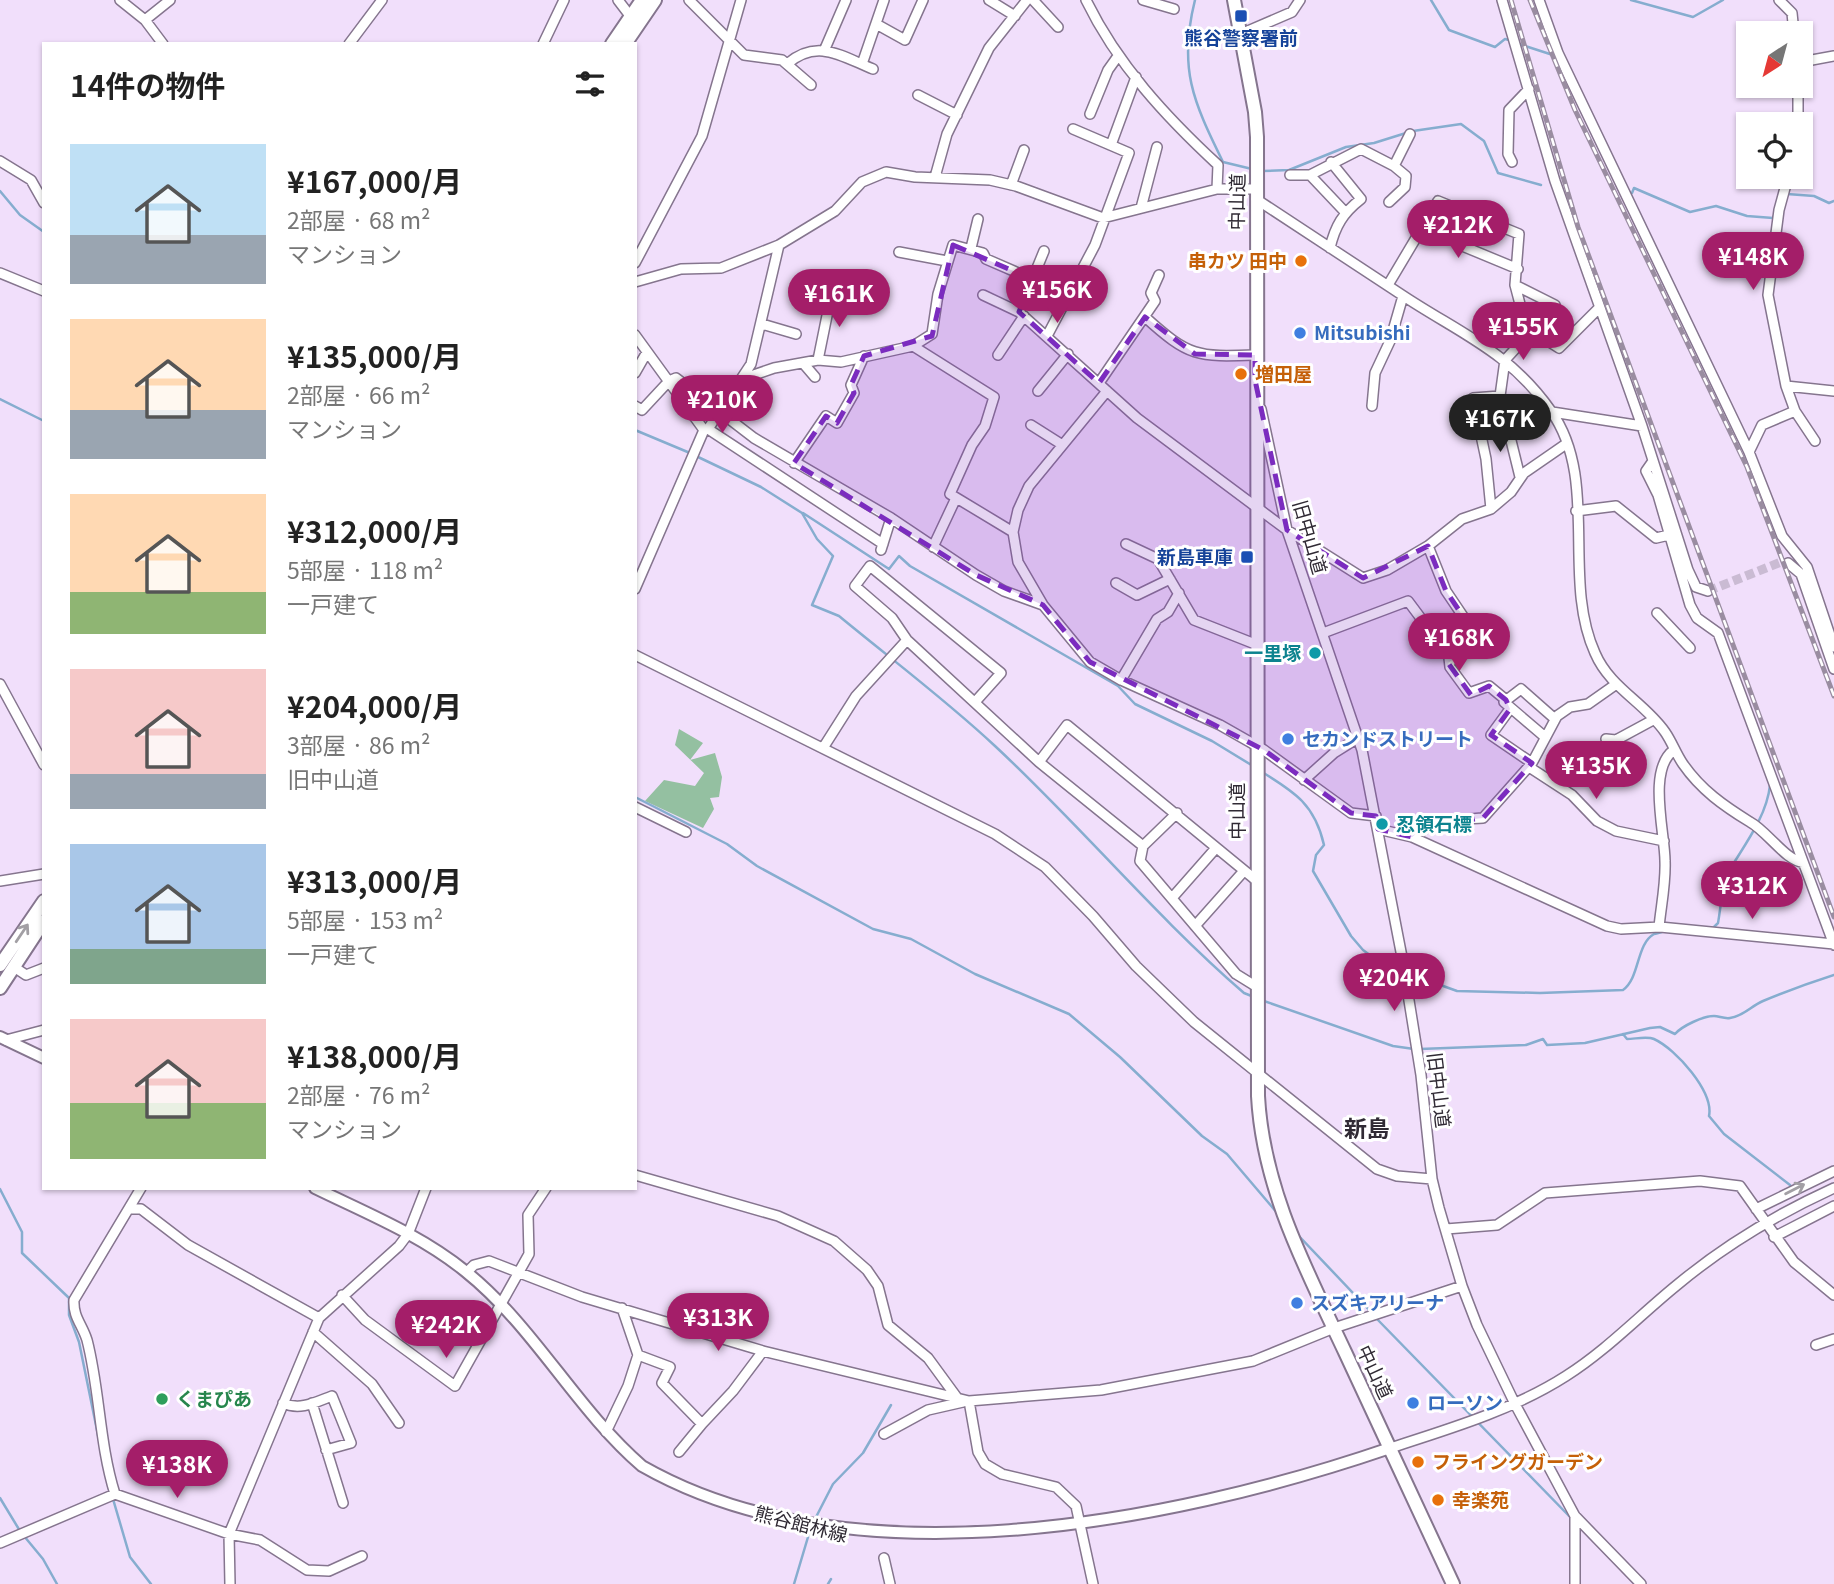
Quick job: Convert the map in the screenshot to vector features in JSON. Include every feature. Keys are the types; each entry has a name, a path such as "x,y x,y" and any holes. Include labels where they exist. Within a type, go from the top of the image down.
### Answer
{"highway":[{"path":"626,42 642,0"},
{"path":"614,42 655,0"},
{"name":"中山道","path":"1234,0 1255,112 1257,994 1261,1137 1287,1229 1453,1584"},
{"path":"0,965 42,904"},
{"path":"0,988 42,924"}],"main road":[{"path":"3,1039 42,1057"},
{"path":"319,1190 436,1249 467,1272 500,1305 606,1432 642,1466 689,1501"},
{"path":"1183,1518 1390,1448"},
{"path":"1080,1542 1098,1538"},
{"path":"879,1557 896,1558"}],"street":[{"path":"120,0 145,20 162,42"},
{"path":"145,20 170,0"},
{"path":"350,42 382,0"},
{"path":"544,42 564,0"},
{"path":"618,0 634,21"},
{"path":"690,0 729,44 744,55 782,60 811,85"},
{"path":"637,259 702,136 741,0"},
{"path":"835,0 842,11"},
{"path":"824,51 846,0"},
{"path":"862,64 878,25 884,0"},
{"path":"878,25 905,40 923,0"},
{"path":"989,0 1015,16"},
{"path":"935,177 957,115 989,48 1027,0"},
{"path":"1033,0 1058,27"},
{"path":"1086,0 1102,34 1118,56 1180,130 1218,165 1217,189"},
{"path":"1143,0 1174,9"},
{"path":"1241,34 1292,12 1300,0"},
{"path":"1502,0 1555,181 1598,309 1642,426 1692,580 1696,587 1708,591"},
{"path":"1539,0 1558,53 1749,452 1782,536 1807,567 1834,647"},
{"path":"1779,0 1792,13 1793,21"},
{"path":"787,64 800,53 824,51 873,69"},
{"path":"1090,114 1108,70 1118,56"},
{"path":"1813,60 1834,56"},
{"path":"1111,145 1136,77"},
{"path":"1512,162 1508,154 1509,110 1529,89"},
{"path":"918,95 957,115"},
{"path":"1047,336 1094,244 1129,153 1073,130"},
{"path":"1394,166 1410,134"},
{"path":"1141,208 1157,146"},
{"path":"1290,175 1310,174 1361,149 1394,166 1406,176 1405,187 1389,202"},
{"path":"1011,185 1024,150"},
{"path":"0,161 31,180 42,199"},
{"path":"1330,248 1333,232 1345,212 1361,199 1331,162"},
{"path":"637,281 681,269 721,268 779,245 835,211 862,182 873,175 886,172 1011,185 1046,194 1104,218 1217,189 1256,182 1330,248 1505,360 1552,412 1566,444 1576,511 1583,610 1595,653 1615,685 1666,733 1674,750 1712,797 1756,825 1792,860 1803,862"},
{"path":"1310,174 1345,212"},
{"path":"1785,189 1768,295 1786,386 1795,411 1815,441"},
{"path":"1388,285 1438,201 1519,234 1515,285 1525,327 1516,348 1505,360 1500,396 1520,477"},
{"path":"1471,214 1460,245 1518,269"},
{"path":"971,248 978,219"},
{"path":"637,584 706,429 751,364 779,245"},
{"path":"741,379 818,360 841,362 913,346 932,334 947,261 953,245 971,248 1032,279"},
{"path":"998,355 1021,314 1044,251"},
{"path":"899,252 947,261"},
{"path":"0,273 42,290"},
{"path":"1099,383 1155,301 1152,293 1159,275"},
{"path":"1515,285 1555,305"},
{"path":"818,360 832,292"},
{"path":"983,295 1021,314 1137,418 1287,530 1363,578 1387,570 1428,546 1462,519 1490,509 1511,492 1520,477 1566,444"},
{"path":"1372,406 1375,373 1390,341 1404,296"},
{"path":"1525,327 1559,348 1598,309"},
{"path":"1145,317 1174,343 1195,354 1209,357 1255,355"},
{"path":"762,324 796,334"},
{"path":"637,338 706,429 882,547 891,518"},
{"path":"913,346 994,397 985,426 972,445 950,494 1013,532"},
{"path":"637,370 647,352"},
{"path":"1038,391 1068,354"},
{"path":"794,463 826,416 837,423 854,393 851,385 864,356"},
{"path":"803,363 815,377"},
{"name":"旧中山道","path":"1255,380 1287,530 1358,738 1376,816 1417,1055 1432,1179 1462,1286 1515,1404 1575,1517 1575,1584"},
{"path":"637,407 642,410 669,381 681,381 754,438 794,463 891,518 1004,592 1043,605"},
{"path":"1786,386 1834,391"},
{"path":"1107,391 1029,486 1013,532 1018,562 1043,605 1090,662 1121,680 1220,725 1256,746 1351,813 1376,816"},
{"path":"1490,509 1486,459 1473,398 1500,396"},
{"path":"1749,452 1762,425 1795,411"},
{"path":"1552,412 1642,426"},
{"path":"1031,425 1061,444"},
{"path":"1378,829 1412,837 1607,926 1621,929 1662,928 1834,944 1718,633 1697,618 1690,605 1646,471 1653,460"},
{"path":"933,547 956,498"},
{"path":"1576,511 1616,506 1656,538 1669,535"},
{"path":"1126,544 1158,559 1194,620 1255,644"},
{"path":"1428,546 1446,591 1479,640 1452,660 1449,658"},
{"path":"1788,563 1801,574 1834,669"},
{"path":"975,702 1001,673 870,566 855,586 892,618 907,640 1039,762 1143,846"},
{"path":"1116,583 1137,595 1170,579"},
{"path":"1121,680 1157,619 1168,612 1178,593"},
{"path":"1323,633 1408,601 1449,658 1450,667 1469,693 1489,686 1545,737"},
{"path":"1657,613 1690,648"},
{"path":"823,748 856,696 907,640"},
{"path":"637,655 995,834 1045,867 1146,976 1194,1022 1377,1169 1397,1176 1432,1179"},
{"path":"0,684 42,761"},
{"path":"1412,837 1429,824 1448,819 1483,818 1530,765 1555,719 1570,707 1588,704 1615,685"},
{"path":"1555,719 1521,689 1508,705 1491,735 1572,795 1597,821 1616,831 1664,842"},
{"path":"1606,739 1616,740 1653,720"},
{"path":"1039,762 1067,725 1257,881"},
{"path":"1304,780 1335,753 1358,738"},
{"path":"1662,928 1666,864 1659,790 1667,757 1674,750"},
{"path":"637,808 686,832"},
{"path":"1177,813 1143,846 1140,861 1236,974 1257,994"},
{"path":"1171,898 1216,848"},
{"path":"1195,926 1243,872"},
{"path":"0,881 42,874"},
{"path":"14,967 26,975 42,969"},
{"path":"3,1039 42,1030"},
{"path":"1756,1209 1834,1171"},
{"path":"637,1176 778,1216 834,1241 867,1270 878,1286 887,1325 928,1358 958,1399"},
{"path":"1446,1229 1497,1225 1545,1193 1700,1181 1740,1186 1794,1262 1834,1295"},
{"path":"1390,1448 1515,1404 1594,1357 1676,1285 1764,1223 1834,1188"},
{"path":"112,1495 86,1338 73,1314 74,1300 140,1190"},
{"path":"230,1584 229,1534 319,1318 399,1246 408,1234 425,1190"},
{"path":"342,1296 365,1320 455,1385 529,1254 528,1215 545,1190"},
{"path":"1774,1237 1834,1206"},
{"path":"130,1209 141,1209 188,1245 319,1318"},
{"path":"467,1272 474,1265 489,1261 582,1297 763,1351 969,1401"},
{"path":"884,1434 928,1410 969,1401 1036,1398 1101,1390 1253,1361 1334,1328 1462,1286"},
{"path":"606,1432 628,1386 638,1355 622,1308"},
{"path":"313,1332 372,1384 399,1423"},
{"path":"1816,1345 1834,1339"},
{"path":"680,1452 733,1391 763,1351"},
{"path":"638,1355 670,1367 662,1383 702,1424"},
{"path":"284,1403 292,1407 332,1396 351,1443 326,1450"},
{"path":"969,1401 978,1452 985,1464 1002,1474 1056,1487 1076,1506 1080,1542 1093,1584"},
{"path":"312,1403 343,1503"},
{"path":"0,1543 112,1495 229,1534 260,1540 307,1570 329,1571 362,1556"},
{"path":"1575,1517 1642,1584"},
{"path":"879,1557 890,1584"}],"highlighted area":[{"path":"953,245 1032,279 1019,312 1099,383 1145,317 1195,354 1255,355 1255,380 1287,530 1363,578 1428,546 1446,591 1479,640 1448,663 1471,695 1489,686 1506,700 1510,709 1491,735 1532,763 1483,818 1429,824 1412,837 1378,829 1376,816 1351,813 1264,750 1090,662 1043,605 976,575 794,463 826,416 837,423 854,393 851,385 864,356 932,336"}],"green space":[{"path":"679,729 703,743 690,760 675,745"},
{"path":"715,753 722,777 719,797 710,798 714,809 703,828 645,801 664,780 695,786 704,773 690,760"}],"waterway":[{"path":"1195,0 1190,24 1188,65 1196,102 1223,162 1252,169"},
{"path":"1431,0 1449,30 1495,47 1505,39 1513,41"},
{"path":"1631,0 1693,17 1723,0"},
{"path":"1519,44 1556,56"},
{"path":"1413,131 1461,124 1484,141 1498,173 1541,185"},
{"path":"1262,171 1289,170 1346,147 1374,143 1406,133"},
{"path":"1632,193 1634,188 1690,212 1716,206 1747,216 1773,218 1775,213"},
{"path":"0,191 20,215 42,231"},
{"path":"1787,194 1814,196 1829,203 1834,201"},
{"path":"0,399 42,420"},
{"path":"637,431 690,453"},
{"path":"696,456 761,487 802,513 817,539 833,556 812,605 839,616 976,729 1027,776 1211,964 1244,993 1254,997"},
{"path":"803,513 889,569 899,556 910,566 1118,686 1135,704 1212,741 1253,766"},
{"path":"1758,747 1763,766"},
{"path":"1262,772 1294,793 1309,810 1324,845 1316,855 1313,871 1351,936 1363,950 1382,964 1457,991 1540,993 1623,990 1632,978 1648,939 1665,931"},
{"path":"1713,928 1718,923 1727,875 1760,818 1770,785"},
{"path":"637,798 727,844 757,866 873,929 911,939 975,974 1069,1014 1120,1057 1202,1136 1227,1154 1278,1214"},
{"path":"1667,925 1690,926"},
{"path":"1420,1049 1526,1045 1543,1039 1547,1045 1585,1043 1660,1027 1675,1034 1709,1016 1735,1017 1763,1001 1834,975"},
{"path":"1264,1001 1393,1046 1414,1049"},
{"path":"1623,1034 1627,1039 1654,1039 1673,1052 1700,1084 1706,1095 1709,1116 1724,1134 1790,1185"},
{"path":"0,1189 22,1232 22,1253 69,1298 69,1315 79,1342 109,1489"},
{"path":"1297,1234 1372,1313"},
{"path":"1376,1318 1572,1519"},
{"path":"814,1521 833,1484 863,1453 891,1405"},
{"path":"0,1498 20,1531"},
{"path":"113,1499 130,1557 151,1584"},
{"path":"794,1584 811,1527"},
{"path":"24,1536 43,1559 57,1584"},
{"path":"828,1584 831,1579"}],"tunnel":[{"path":"1708,591 1781,562 1788,563"}],"railway":[{"path":"1511,0 1578,227 1834,917"},
{"path":"1530,0 1575,110 1747,467 1834,696"}],"place":[{"name":"熊谷警察署前","path":"1241,16"},
{"name":"串カツ 田中","path":"1301,261"},
{"name":"Mitsubishi","path":"1300,333"},
{"name":"増田屋","path":"1241,374"},
{"name":"新島車庫","path":"1247,557"},
{"name":"一里塚","path":"1315,653"},
{"name":"セカンドストリート","path":"1288,739"},
{"name":"忍領石標","path":"1382,824"},
{"name":"スズキアリーナ","path":"1297,1303"},
{"name":"くまぴあ","path":"162,1399"},
{"name":"ローソン","path":"1413,1403"},
{"name":"フライングガーデン","path":"1418,1462"},
{"name":"幸楽苑","path":"1438,1500"}],"district":[{"name":"新島","path":"1367,1129"}]}
